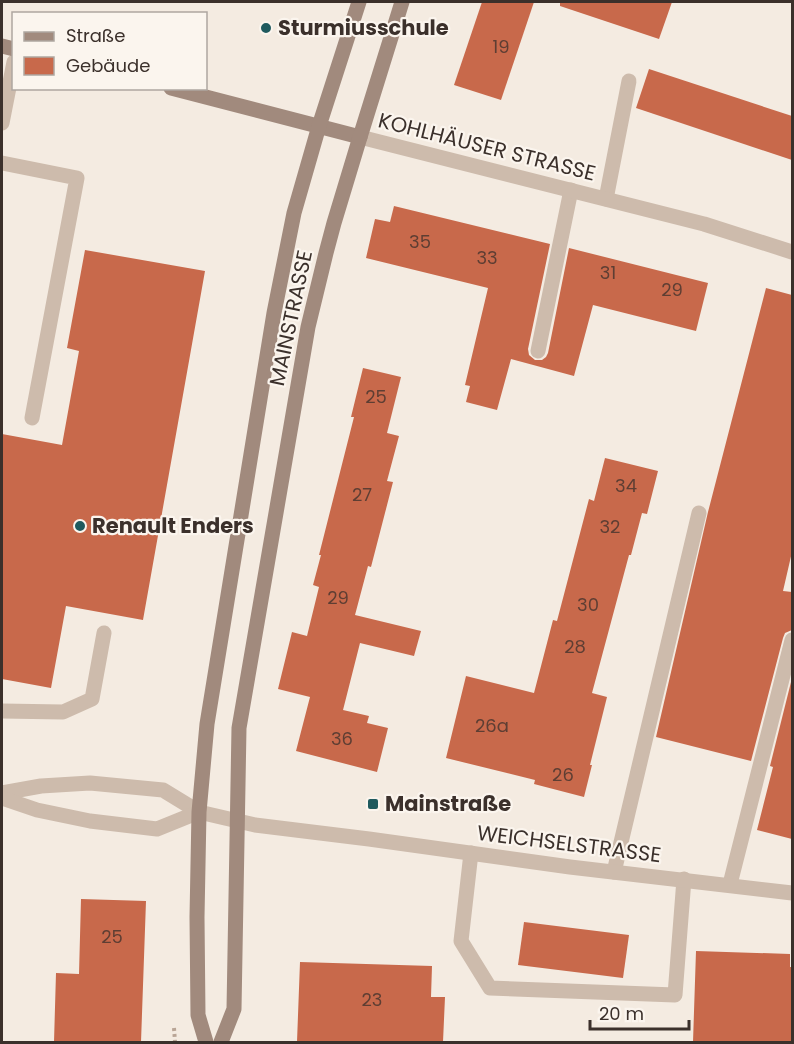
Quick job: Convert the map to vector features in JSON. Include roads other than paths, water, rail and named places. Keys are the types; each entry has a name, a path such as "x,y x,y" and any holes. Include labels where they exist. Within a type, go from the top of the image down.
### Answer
{"main road":[{"name":"MAINSTRASSE","path":"206,1042 198,1015 197,917 199,812 207,724 274,313 294,213 350,25 359,2"},
{"name":"MAINSTRASSE","path":"221,1042 234,1009 239,728 306,339 326,253 402,2"},
{"name":"KOHLHÄUSER STRASSE","path":"179,90 360,136"}],"street":[{"path":"2,123 12,72"},
{"path":"606,199 629,81"},
{"name":"KOHLHÄUSER STRASSE","path":"360,136 704,224 792,252"},
{"path":"2,163 76,178 32,418"},
{"path":"538,351 571,190"},
{"path":"614,872 699,513"},
{"path":"2,711 63,712 92,699 104,633"},
{"path":"730,884 792,640"},
{"name":"WEICHSELSTRASSE","path":"2,793 41,786 90,783 163,790 199,812 255,825 792,893"},
{"path":"2,798 36,810 90,821 157,829 199,812"},
{"path":"471,853 461,941 489,988 675,995 684,879"}],"place":[{"name":"Sturmiusschule","path":"266,28"},
{"name":"Renault Enders","path":"80,526"},
{"name":"Mainstraße","path":"373,804"}]}
